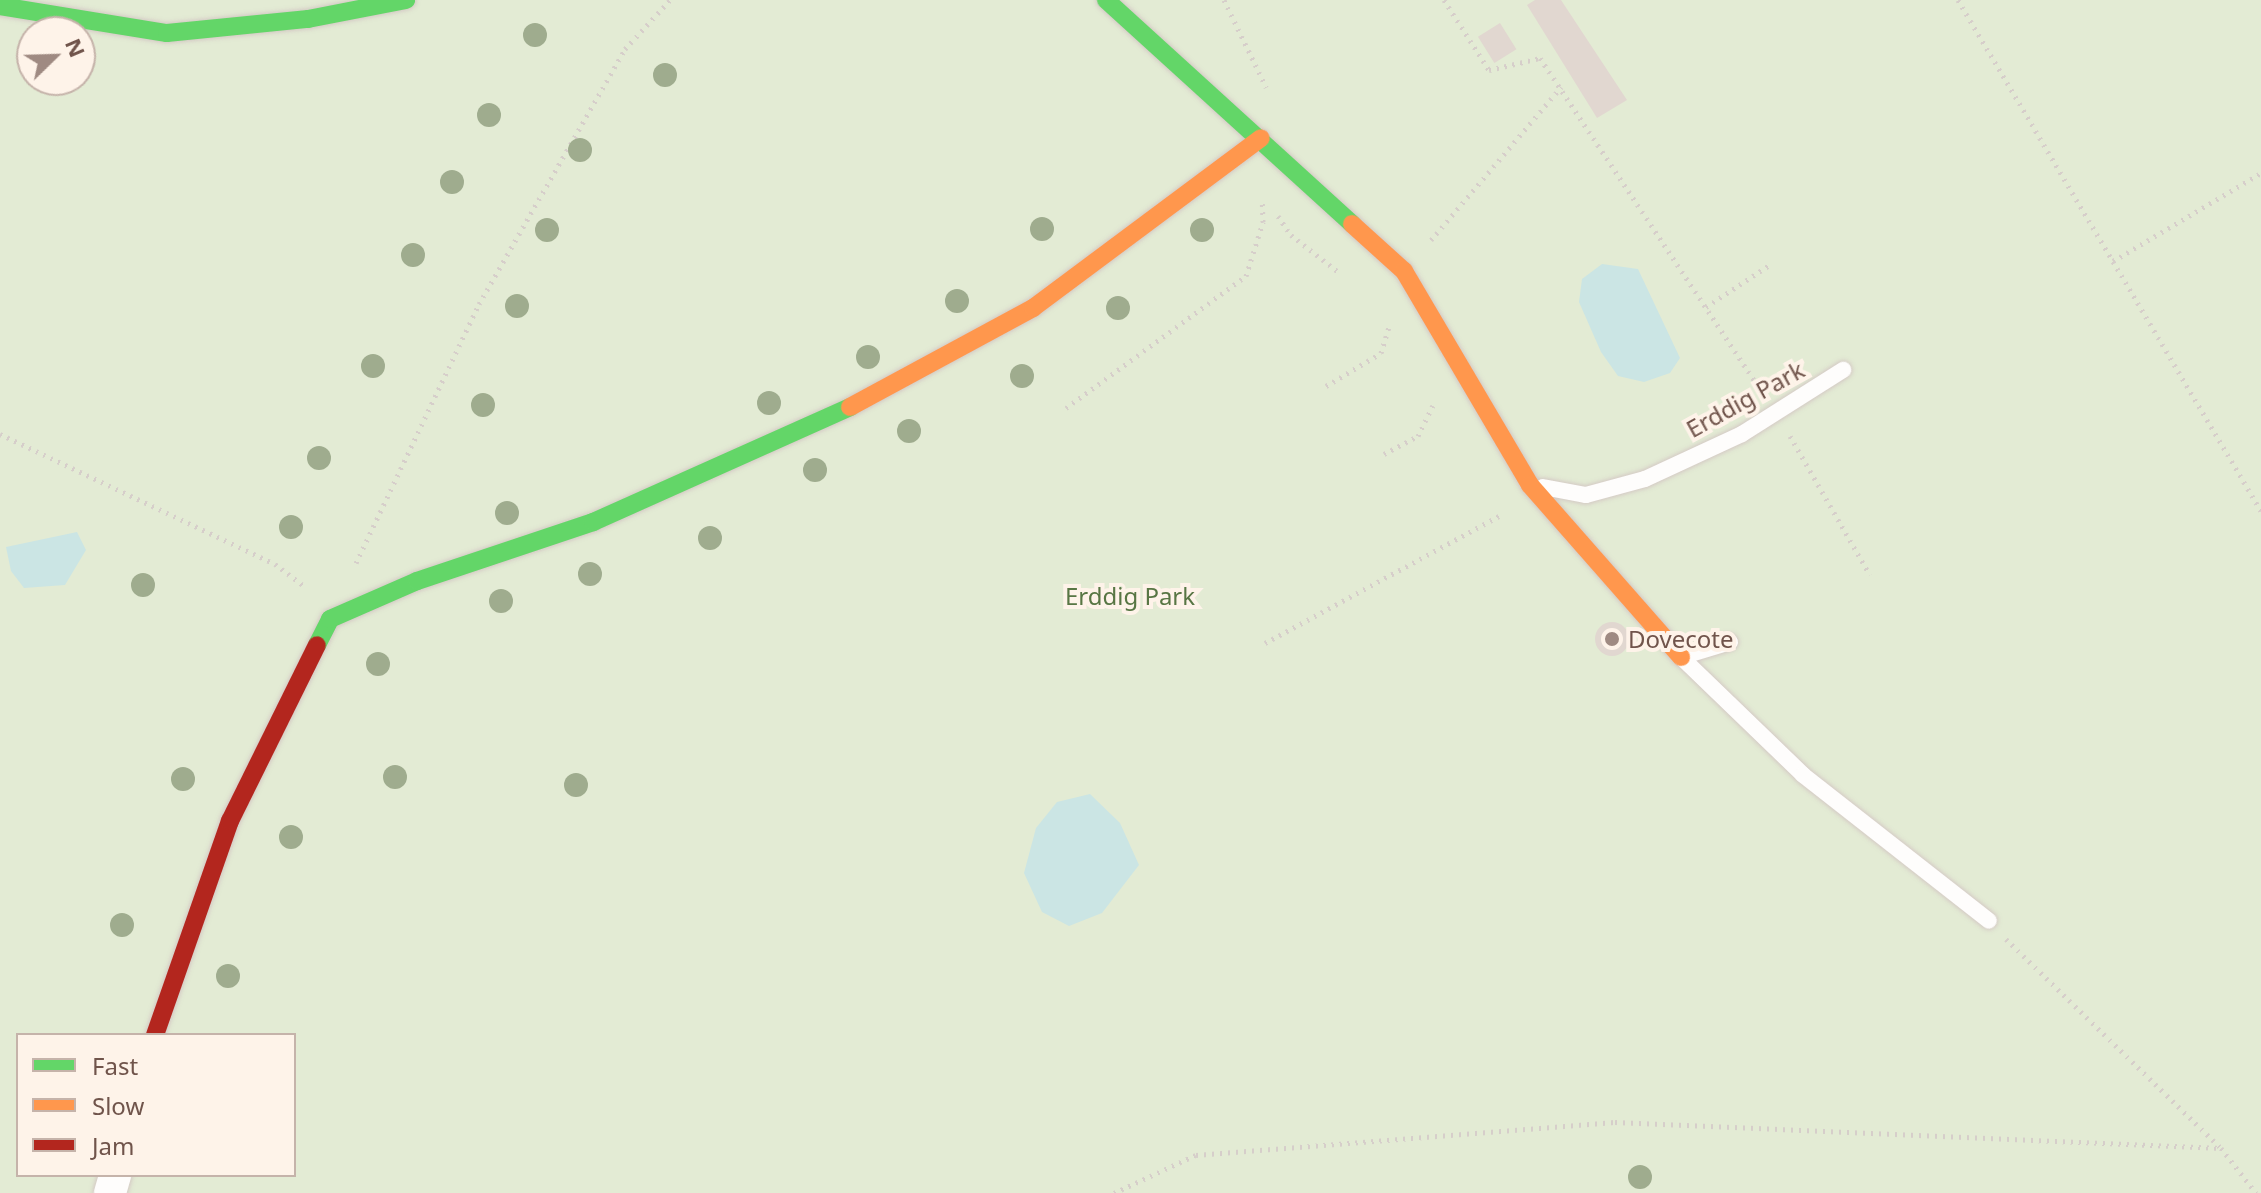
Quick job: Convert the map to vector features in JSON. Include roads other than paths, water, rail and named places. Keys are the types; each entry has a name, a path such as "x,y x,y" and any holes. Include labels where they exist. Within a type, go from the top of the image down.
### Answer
{"street":[{"path":"0,6 167,33 308,19 406,0"},
{"path":"1106,0 1404,271 1530,485 1681,657"},
{"path":"156,1033 230,821 330,619 417,581 593,522 804,432 1033,308 1261,138"}],"lane":[{"name":"Erddig Park","path":"1530,485 1586,495 1645,479 1742,434 1843,370"},
{"path":"1730,642 1681,657 1803,775 1989,921"}],"water":[{"path":"1602,264 1638,269 1680,358 1670,373 1644,382 1618,376 1601,352 1579,302 1582,279"},
{"path":"77,532 86,550 65,585 24,588 11,571 6,547"},
{"path":"1090,794 1120,823 1139,865 1102,913 1069,926 1042,912 1024,873 1036,828 1057,802"}],"place":[{"name":"Dovecote","path":"1612,639"}]}
